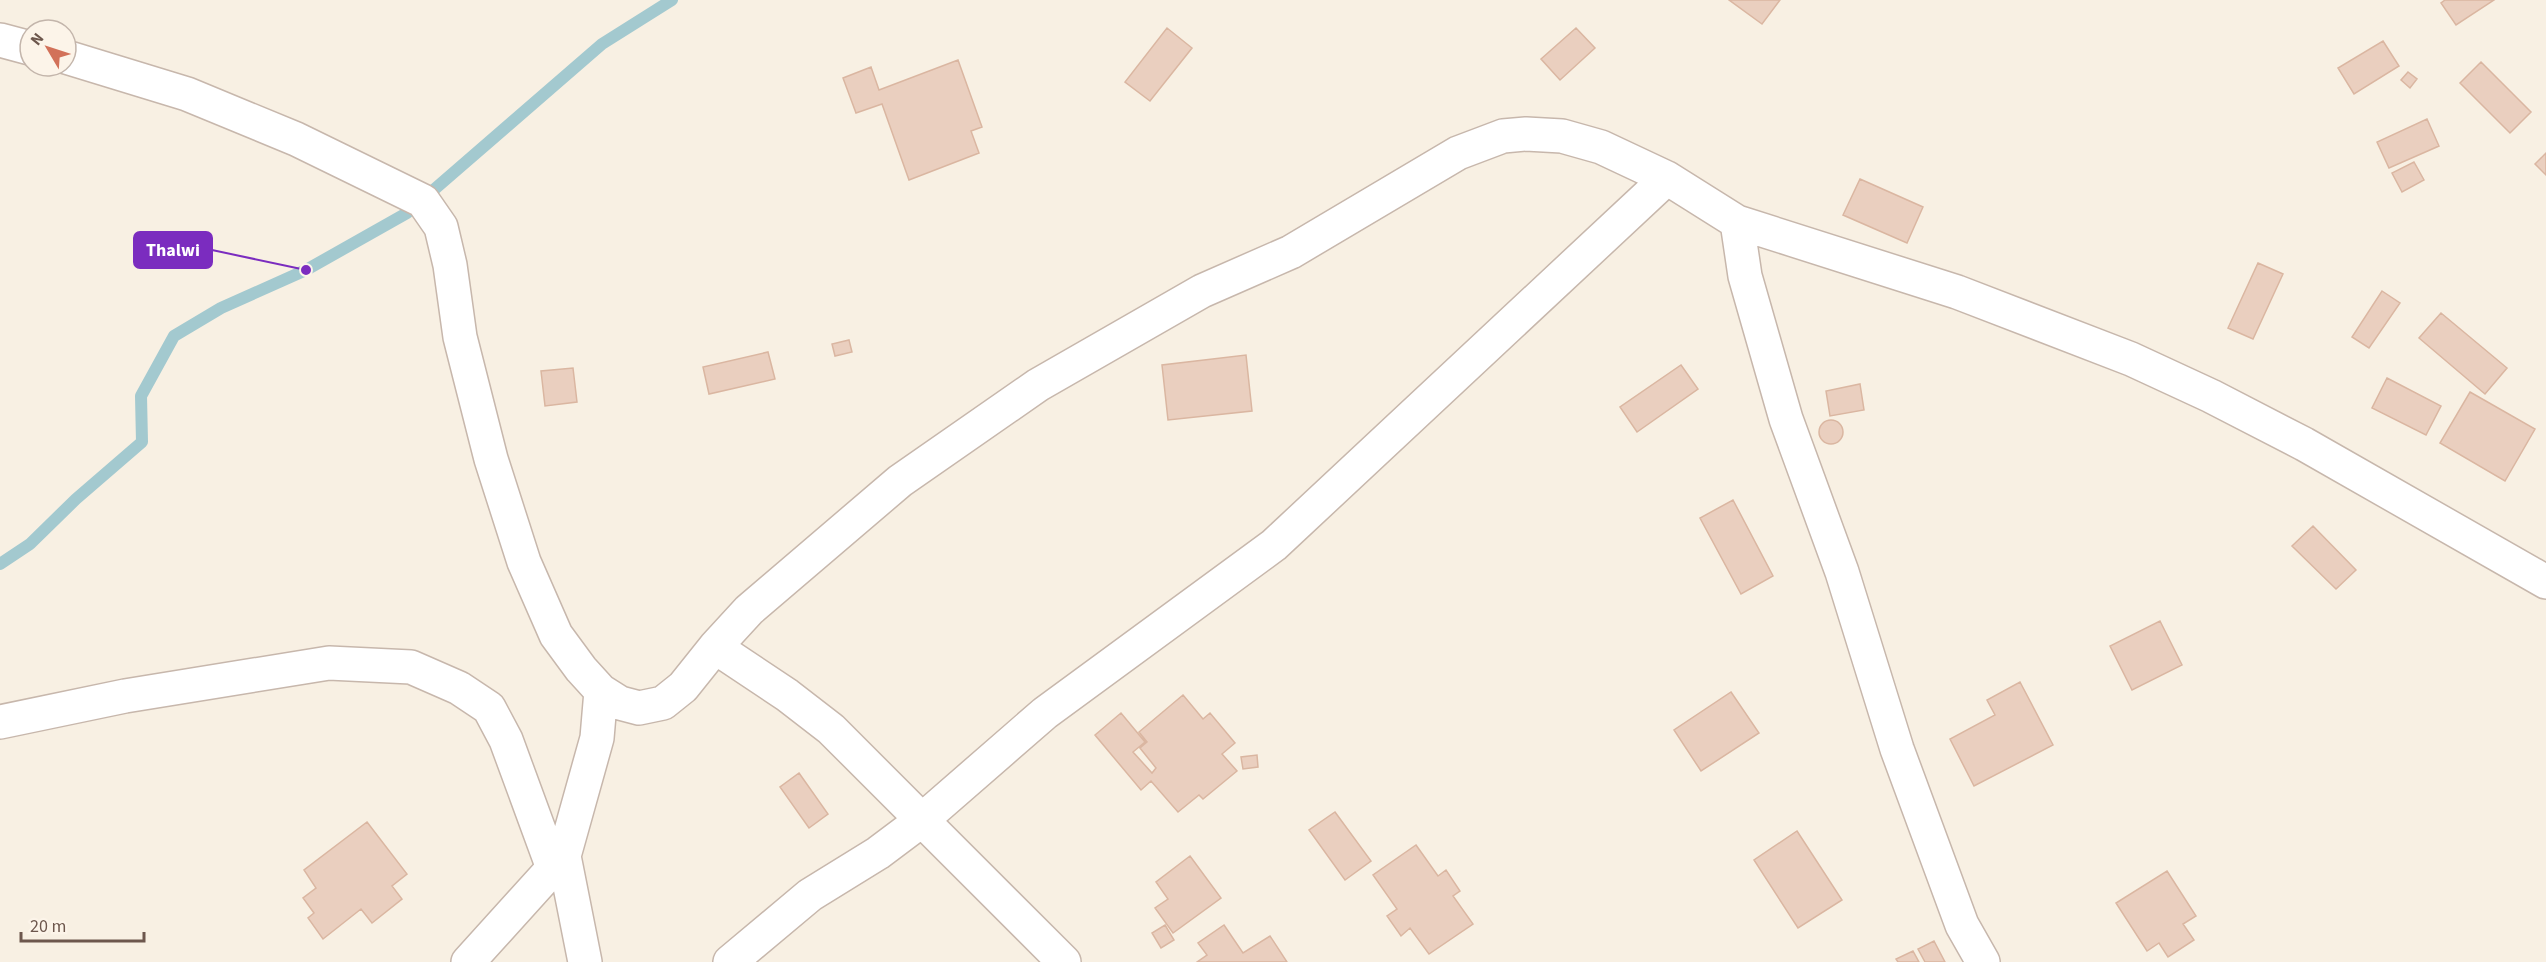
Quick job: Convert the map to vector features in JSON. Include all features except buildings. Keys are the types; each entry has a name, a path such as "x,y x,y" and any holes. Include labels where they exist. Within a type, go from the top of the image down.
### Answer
{"street":[{"path":"0,40 18,45"},
{"path":"78,61 187,94 296,139 423,201 441,227 450,265 460,337 491,459 524,561 556,635 580,669 601,691 620,703 639,708 663,703 682,687 715,646 750,610 900,481 1038,385 1203,291 1291,252 1458,153 1503,135 1562,136 1601,147 1667,178 1737,222 1957,292 2130,359 2211,396 2304,444 2546,582"},
{"path":"730,962 810,895 878,854 922,820 1045,713 1274,544 1667,178"},
{"path":"1737,222 1745,276 1786,419 1842,572 1901,759 1962,926 1983,962"},
{"path":"715,646 787,695 831,729 1064,962"},
{"path":"0,722 124,696 329,663 411,667 459,688 489,708 506,740 559,862 585,962"},
{"path":"468,962 559,862 597,738 601,691"}],"waterway":[{"path":"0,564 30,544 76,499 142,442 141,396 174,336 221,308 306,270 407,213 602,44 672,0"}],"place":[{"name":"Thalwi","path":"306,270"}]}
